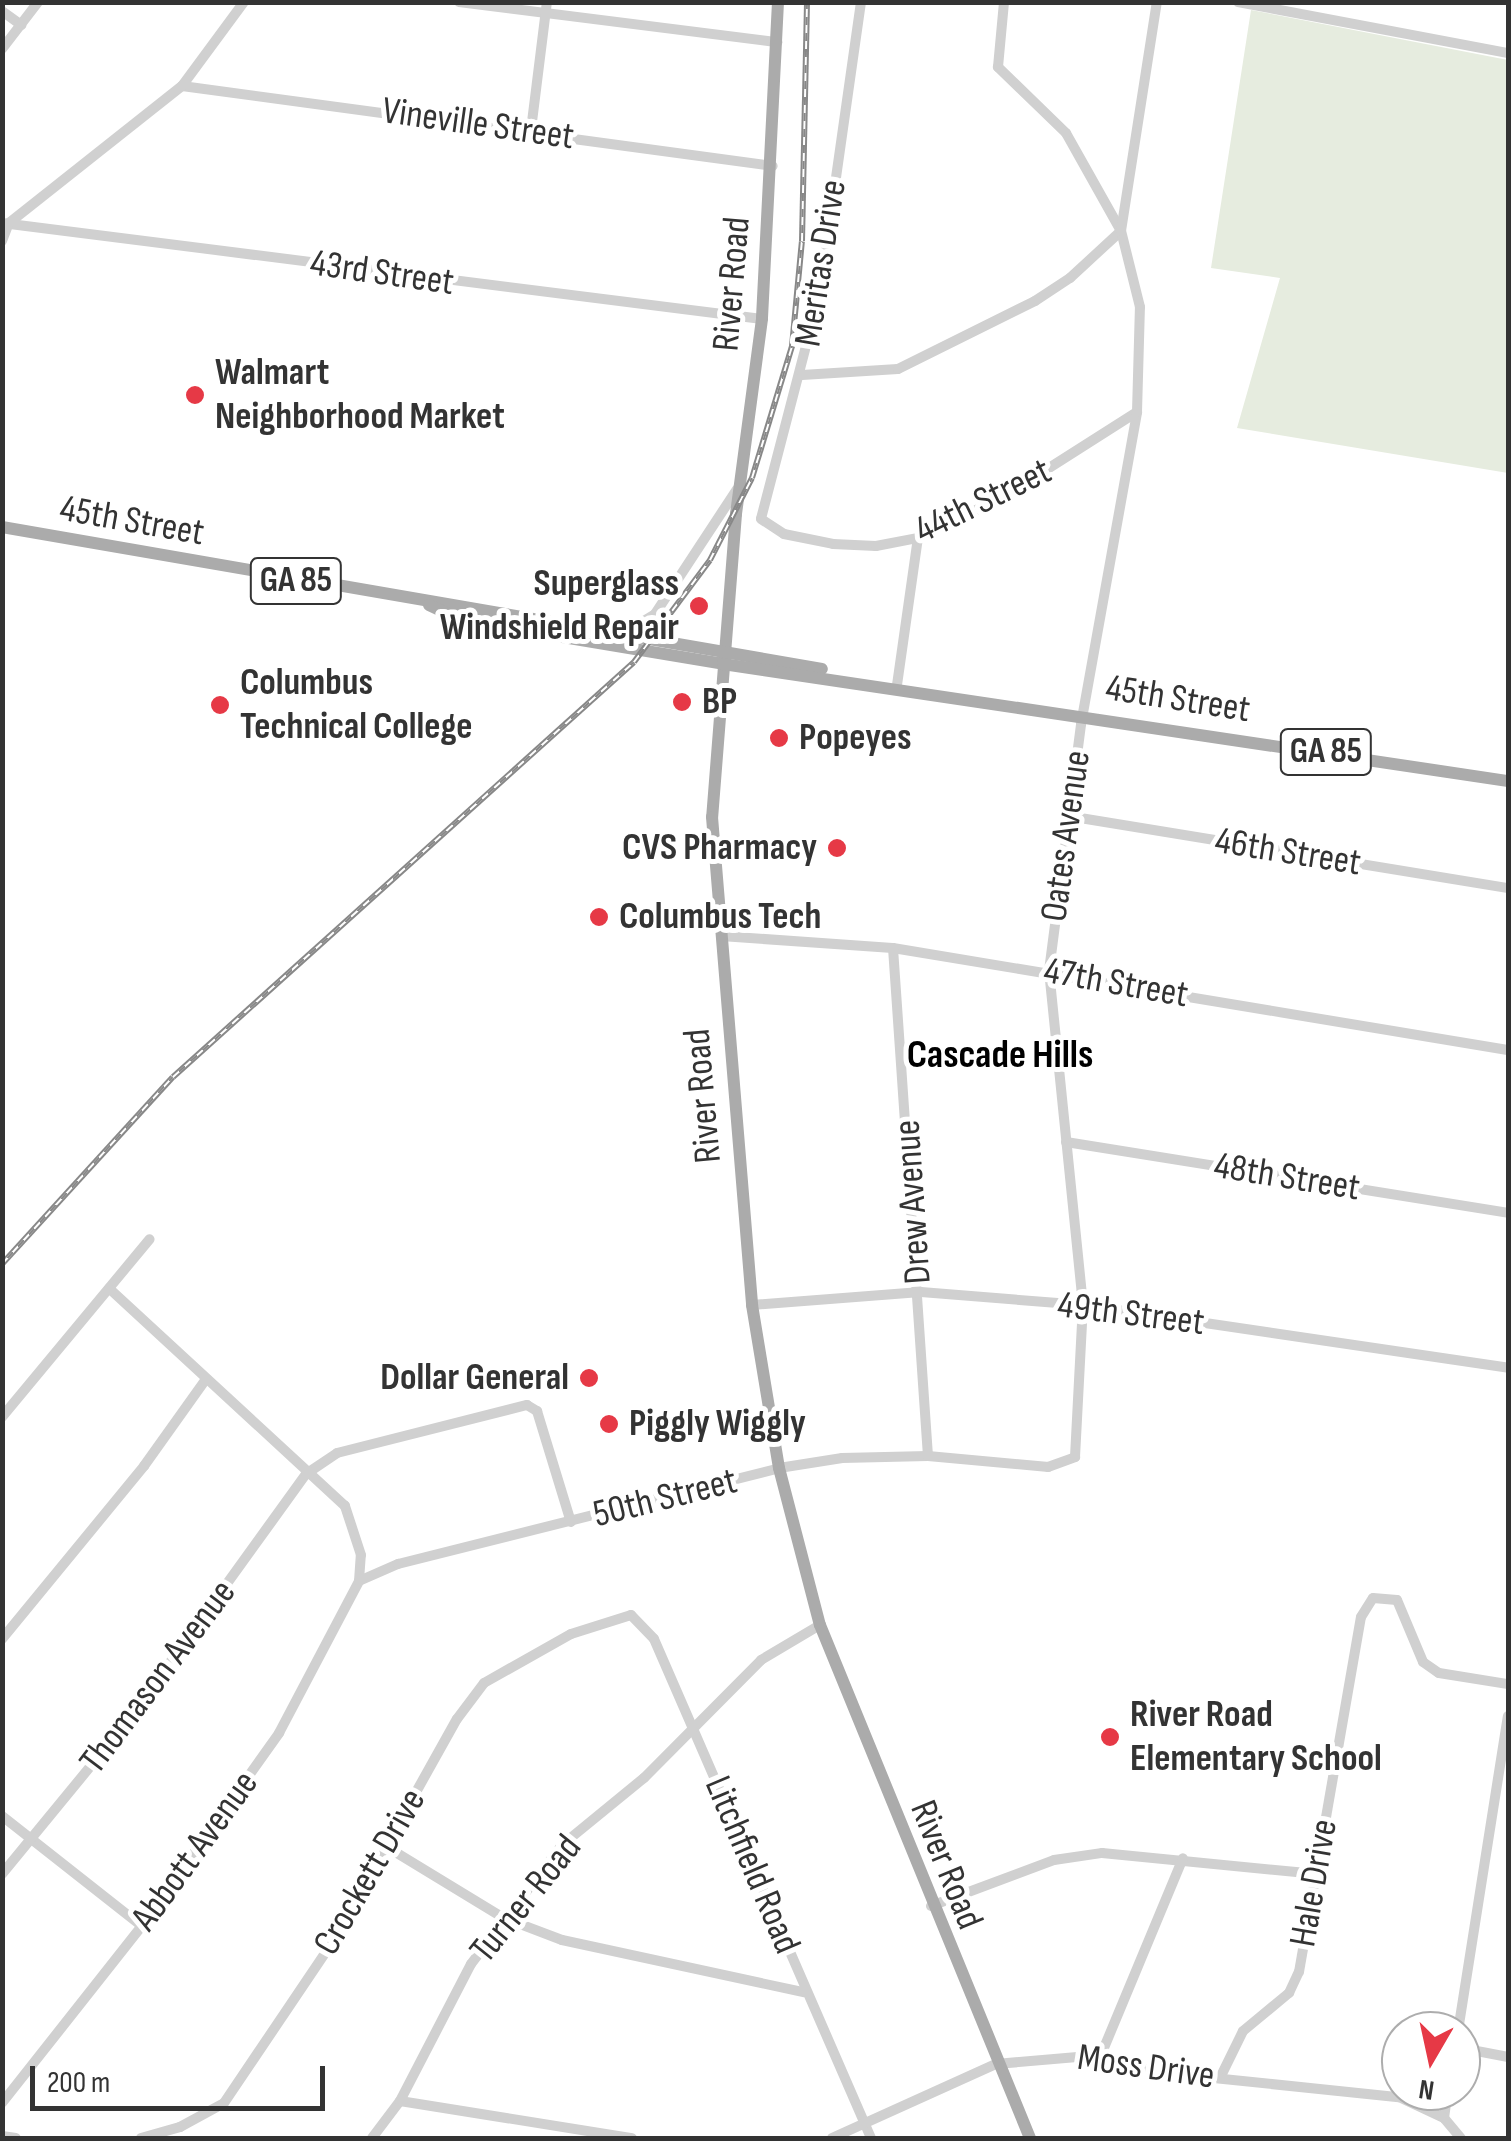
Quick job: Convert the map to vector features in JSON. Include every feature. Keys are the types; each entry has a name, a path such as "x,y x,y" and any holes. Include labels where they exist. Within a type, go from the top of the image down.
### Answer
{"main road":[{"name":"River Road","path":"778,2 773,166 762,319 740,484 712,816 752,1305 779,1468 820,1624 931,1906 1030,2138"},
{"name":"45th Street","path":"2,527 429,605 463,604 627,631 898,686"},
{"name":"45th Street","path":"429,605 462,620 723,664 898,686 1508,781"}],"street":[{"path":"2,49 38,2"},
{"path":"2,241 6,223 182,86 244,2"},
{"path":"459,2 546,8 777,42"},
{"name":"Meritas Drive","path":"761,519 802,375 861,2"},
{"path":"802,375 898,369 1035,301 1070,278 1120,230 1066,134 998,68 1004,2"},
{"name":"Oates Avenue","path":"1076,1438 1083,1305 1050,971 1068,816 1136,412 1140,308 1120,230 1158,2"},
{"path":"1238,2 1508,53"},
{"path":"530,130 546,8"},
{"path":"2,11 20,25"},
{"name":"Vineville Street","path":"182,86 530,130 773,166"},
{"name":"43rd Street","path":"6,223 762,319"},
{"name":"44th Street","path":"761,519 784,534 833,544 876,546 918,538 1005,496 1136,412"},
{"path":"627,631 655,614 740,484"},
{"path":"898,686 918,538"},
{"name":"46th Street","path":"1068,816 1508,888"},
{"name":"47th Street","path":"721,936 893,948 1508,1050"},
{"name":"Drew Avenue","path":"893,948 920,1292 928,1456"},
{"name":"48th Street","path":"1066,1142 1508,1213"},
{"path":"2,1416 150,1239"},
{"path":"109,1288 345,1506 361,1555 359,1581"},
{"name":"49th Street","path":"752,1305 920,1292 1083,1305 1508,1368"},
{"path":"2,1638 144,1466 206,1379"},
{"path":"306,1474 337,1453 516,1404 537,1412 571,1522"},
{"name":"50th Street","path":"359,1581 398,1564 779,1468 842,1458 928,1456 1048,1467 1075,1456 1076,1438"},
{"name":"Thomason Avenue","path":"2,1874 34,1838 306,1474"},
{"name":"Abbott Avenue","path":"2,2103 142,1926 279,1733 359,1581"},
{"name":"Hale Drive","path":"1220,2078 1244,2031 1289,1992 1299,1972 1361,1617 1368,1604 1373,1598 1397,1600 1423,1662 1439,1673 1508,1684"},
{"name":"Litchfield Road","path":"613,1621 631,1615 647,1627 693,1726 803,1992 868,2133"},
{"name":"Crockett Drive","path":"141,2138 180,2128 224,2103 387,1848 456,1718 484,1683 537,1650 613,1621"},
{"name":"Turner Road","path":"372,2138 400,2101 471,1964 562,1845 644,1778 761,1660 820,1624"},
{"path":"1461,2011 1508,1716"},
{"path":"2,1816 142,1926"},
{"path":"387,1848 504,1918 562,1940 803,1992"},
{"path":"931,1906 1054,1860 1102,1853 1317,1874"},
{"path":"1101,2055 1183,1858"},
{"path":"1481,2052 1508,2057"},
{"name":"Moss Drive","path":"832,2138 868,2133 996,2064 1101,2055 1155,2072 1399,2097 1444,2118 1461,2138"},
{"path":"400,2101 632,2138"},
{"path":"1444,2118 1445,2111"},
{"path":"2,2136 16,2138"}],"shaded area":[{"path":"1251,10 1508,60 1508,473 1237,428 1280,278 1211,268"}],"railway":[{"path":"2,1264 173,1077 634,662 710,560 752,478 792,346 802,241 807,2"}],"place":[{"name":"Walmart Neighborhood Market","path":"195,395"},
{"name":"Superglass Windshield Repair","path":"699,606"},
{"name":"BP","path":"682,702"},
{"name":"Columbus Technical College","path":"220,705"},
{"name":"Popeyes","path":"779,738"},
{"name":"CVS Pharmacy","path":"837,848"},
{"name":"Columbus Tech","path":"599,917"},
{"name":"Dollar General","path":"589,1378"},
{"name":"Piggly Wiggly","path":"609,1424"},
{"name":"River Road Elementary School","path":"1110,1737"}],"district":[{"name":"Cascade Hills","path":"1000,1055"}]}
